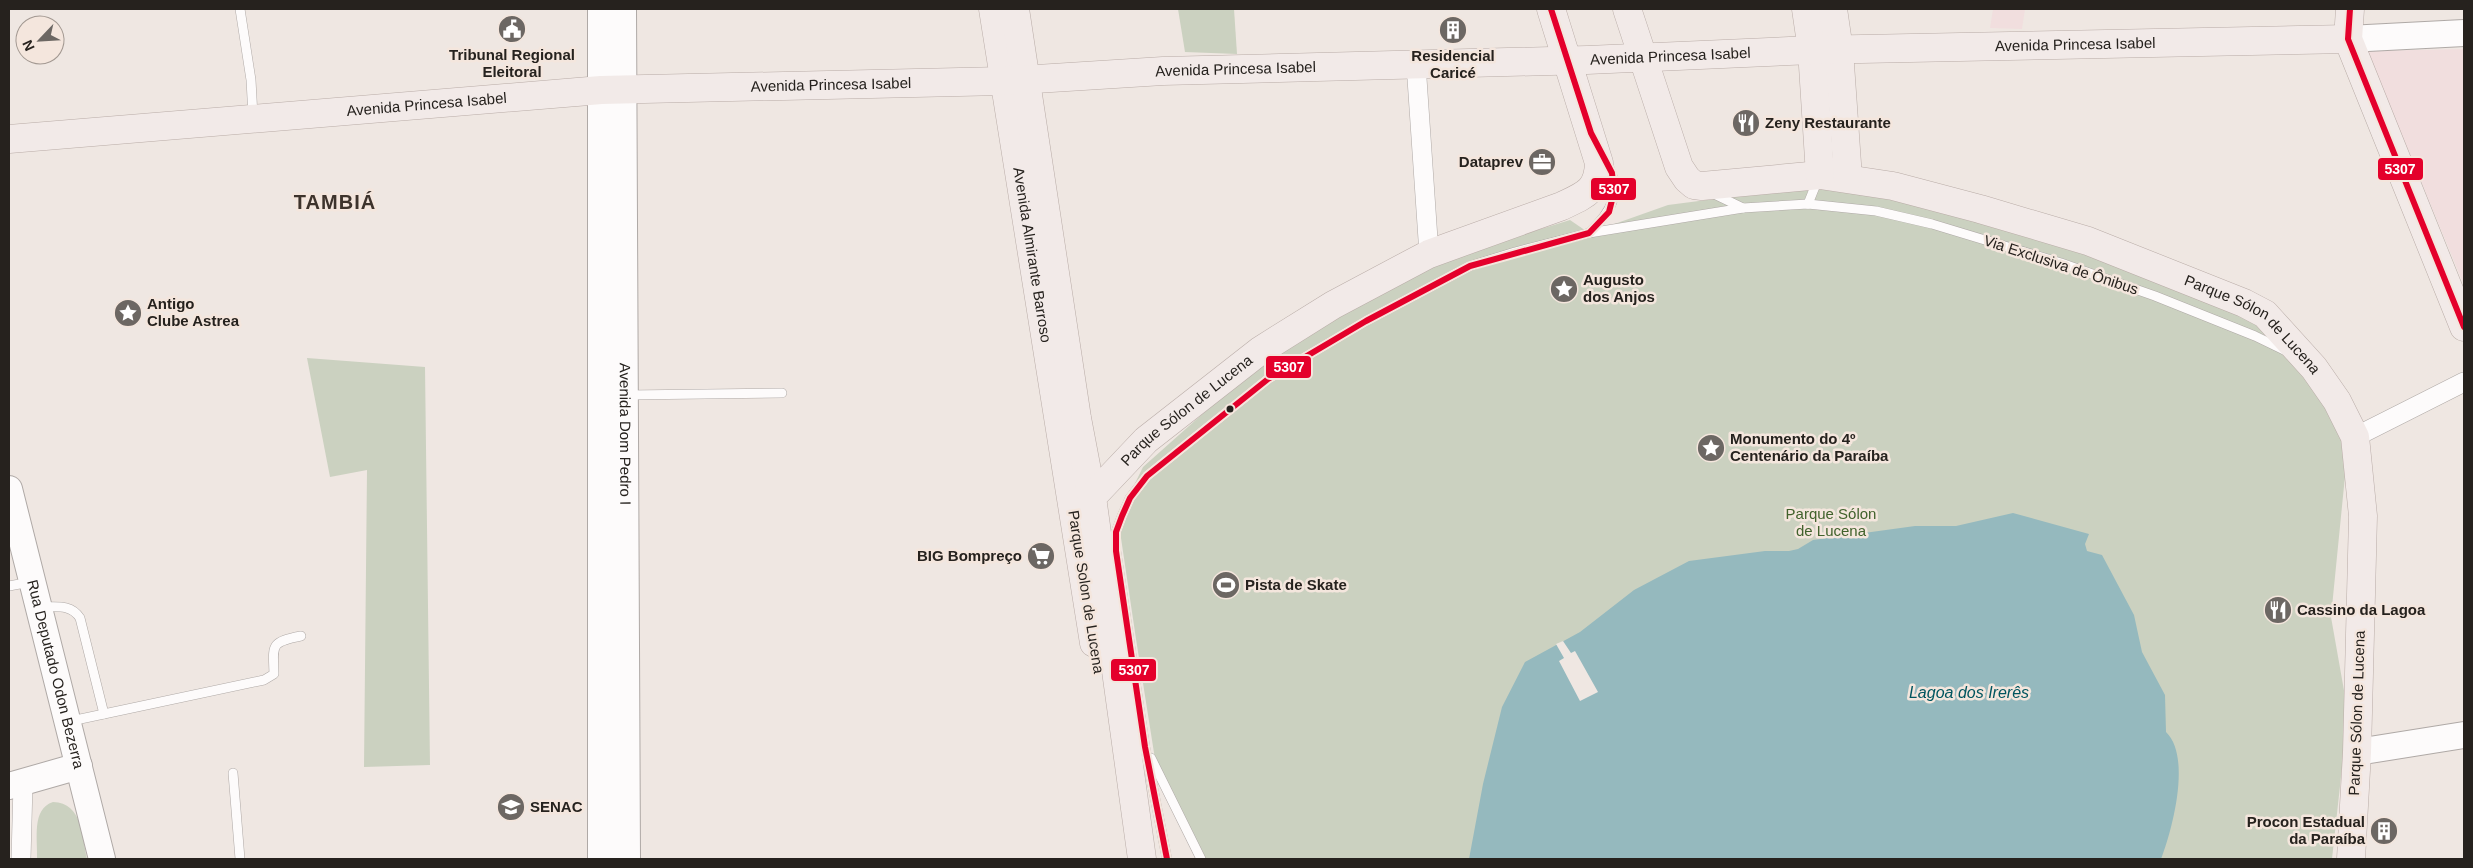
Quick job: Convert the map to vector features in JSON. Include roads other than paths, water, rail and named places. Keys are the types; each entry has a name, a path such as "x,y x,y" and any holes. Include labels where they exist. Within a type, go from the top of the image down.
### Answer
{"main road":[{"name":"Avenida Dom Pedro I","path":"602,9 612,90 625,396 627,859"},
{"name":"Avenida Dom Pedro I","path":"601,859 612,90 623,9"},
{"name":"Avenida Almirante Barroso","path":"993,9 1015,80 1078,418 1082,499"},
{"name":"Avenida Almirante Barroso","path":"1015,9 1015,80"},
{"name":"Parque Sólon de Lucena","path":"1082,499 1146,440 1261,350 1333,305 1429,254 1562,206 1586,194 1596,183 1599,163 1569,60 1551,9"},
{"path":"1627,9 1679,167 1687,179 1694,185 1702,186"},
{"path":"1806,9 1812,50 1820,175"},
{"path":"1833,9 1839,50 1848,178"},
{"path":"2350,9 2348,39 2464,327"},
{"name":"Avenida Princesa Isabel","path":"9,139 612,90 1015,80 1163,71 1569,60 1812,50 2348,39 2464,33"},
{"name":"Parque Sólon de Lucena","path":"1702,186 1820,175 1893,186 2088,241 2244,303 2265,314 2304,360 2314,368 2337,401 2355,437 2363,516 2357,752 2350,859"},
{"name":"Rua Deputado Odon Bezerra","path":"9,490 20,583 39,607 102,859"},
{"path":"1082,499 1088,547 1142,859"},
{"name":"Parque Solon de Lucena","path":"1088,547 1131,859"},
{"path":"2357,752 2464,735"},
{"path":"16,785 79,766"}],"street":[{"path":"1416,64 1429,254"},
{"path":"2355,437 2464,382"},
{"path":"16,785 20,859"}],"lane":[{"path":"240,9 250,80 253,118"},
{"path":"1589,233 1609,212 1614,192 1612,173 1591,133"},
{"path":"1808,204 1820,175"},
{"path":"1702,186 1743,208"},
{"name":"Via Exclusiva de Ônibus","path":"1167,859 1145,747 1116,551 1116,532 1130,498 1147,476 1268,379 1366,321 1470,266 1589,233 1743,208 1808,204 1886,213 1932,224 2052,260 2164,300 2255,336 2304,360"},
{"path":"625,396 782,392"},
{"path":"39,607 67,607 75,610 80,618 104,714"},
{"path":"68,722 264,680 274,674 272,650 276,643 282,639 301,636"},
{"path":"1145,747 1200,859"},
{"path":"233,773 240,859"}],"water":[{"name":"Lagoa dos Irerês","path":"2013,513 2089,534 2085,544 2087,551 2102,555 2134,615 2142,652 2165,695 2166,732 2174,743 2178,758 2179,776 2174,813 2161,859 1469,859 1483,784 1502,707 1525,662 1580,632 1634,590 1689,561 1765,551 1789,551 1798,549 1813,540 1915,526 1956,526"}],"place":[{"name":"Tribunal Regional Eleitoral","path":"512,29"},
{"name":"Residencial Caricé","path":"1453,30"},
{"name":"Zeny Restaurante","path":"1746,123"},
{"name":"Dataprev","path":"1542,162"},
{"name":"Augusto dos Anjos","path":"1564,289"},
{"name":"Antigo Clube Astrea","path":"128,313"},
{"name":"Monumento do 4º Centenário da Paraíba","path":"1711,448"},
{"name":"BIG Bompreço","path":"1041,556"},
{"name":"Pista de Skate","path":"1226,585"},
{"name":"Cassino da Lagoa","path":"2278,610"},
{"name":"SENAC","path":"511,807"},
{"name":"Procon Estadual da Paraíba","path":"2384,831"}],"district":[{"name":"TAMBIÁ","path":"335,202"}]}
